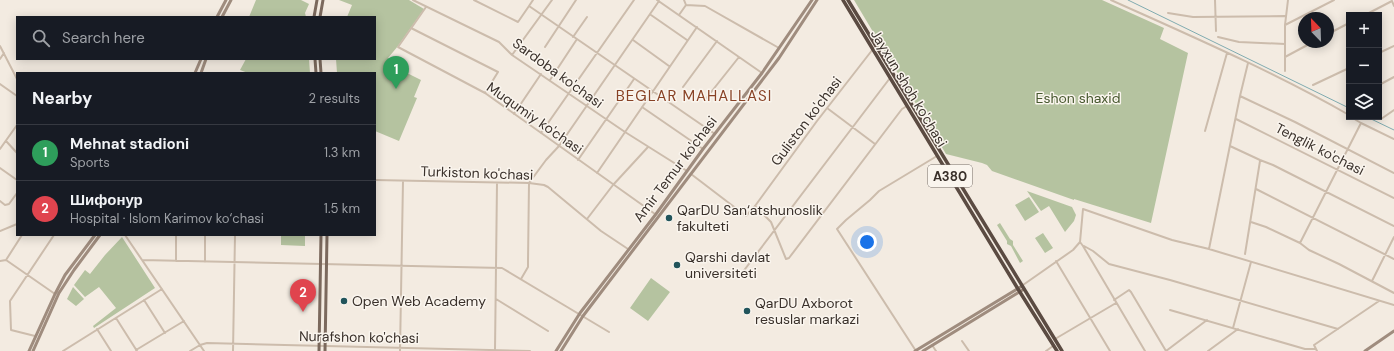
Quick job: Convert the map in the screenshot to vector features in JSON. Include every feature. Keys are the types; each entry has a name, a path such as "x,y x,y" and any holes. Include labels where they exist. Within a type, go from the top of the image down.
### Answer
{"highway":[{"name":"Jayxun shoh ko'chasi","path":"843,0 938,157 999,248 1062,351"},
{"name":"Jayxun shoh ko'chasi","path":"848,0 944,156 995,251 1057,351"},
{"path":"938,157 944,156"},
{"path":"995,251 999,248"}],"main road":[{"path":"218,16 226,0"},
{"path":"223,16 231,0"},
{"path":"314,16 317,0"},
{"path":"320,16 323,0"},
{"name":"Amir Temur ko'chasi","path":"556,351 628,249 762,73 812,0"},
{"name":"Amir Temur ko'chasi","path":"561,351 582,315 779,58 817,0"},
{"path":"195,72 200,60"},
{"path":"201,72 206,60"},
{"path":"315,60 316,72"},
{"path":"320,60 321,72"},
{"path":"315,64 321,63"},
{"path":"687,171 691,174"},
{"path":"29,351 55,294 66,275 94,236"},
{"path":"33,351 60,293 74,270 99,236"},
{"path":"319,351 321,236"},
{"path":"325,351 327,236"},
{"path":"915,351 1023,288"},
{"path":"923,351 960,326"},
{"path":"1366,351 1394,331"}],"street":[{"name":"Sardoba ko'chasi","path":"413,0 499,42 512,55 550,80 568,94 687,171"},
{"path":"474,0 518,22 533,0"},
{"path":"512,55 552,0"},
{"path":"545,47 576,0"},
{"path":"541,133 634,0"},
{"path":"684,0 686,4"},
{"path":"1111,0 1248,63 1318,97 1346,114"},
{"path":"1215,0 1216,31"},
{"path":"1286,71 1285,16 1288,0"},
{"path":"1285,25 1334,0"},
{"path":"521,279 528,267 529,184 546,160 560,146 651,14 658,1 762,73"},
{"path":"1371,12 1392,1 1394,6"},
{"path":"679,15 686,4"},
{"path":"686,4 704,6 780,48"},
{"path":"529,6 715,134"},
{"path":"426,7 411,28 498,72 485,93"},
{"path":"1168,13 1193,17 1285,16"},
{"path":"651,14 688,40"},
{"path":"573,37 587,17"},
{"path":"1334,31 1346,25"},
{"path":"597,173 697,27"},
{"name":"Muqumiy ko'chasi","path":"411,28 398,47 485,93 656,214"},
{"path":"1218,37 1239,42 1286,44"},
{"path":"550,80 577,39"},
{"path":"633,40 669,66"},
{"path":"683,87 717,41"},
{"path":"0,46 16,77"},
{"path":"1382,52 1394,46"},
{"path":"1285,57 1302,48"},
{"name":"Guliston ko'chasi","path":"755,206 827,108 873,49"},
{"path":"0,59 4,53"},
{"path":"1205,131 1227,53"},
{"path":"704,101 739,56"},
{"path":"1209,249 1248,63"},
{"path":"1313,85 1346,69"},
{"path":"514,114 541,74"},
{"path":"1382,83 1394,77"},
{"path":"739,277 890,78"},
{"path":"578,160 634,79"},
{"path":"0,84 16,95"},
{"path":"1240,96 1394,173"},
{"path":"642,106 703,149"},
{"path":"691,174 746,216 755,206 771,222 786,259 789,258 902,109 907,106"},
{"path":"827,108 876,144"},
{"path":"1382,118 1394,110"},
{"name":"Tenglik ko'chasi","path":"1236,119 1394,198"},
{"path":"1356,120 1394,139"},
{"path":"1300,243 1361,123"},
{"path":"0,149 16,126"},
{"path":"6,141 16,152"},
{"path":"1230,146 1273,165 1394,226"},
{"path":"587,220 614,185 648,147"},
{"path":"915,351 837,229 879,191 938,157"},
{"path":"1245,254 1260,160"},
{"path":"0,168 16,179"},
{"name":"Turkiston ko'chasi","path":"376,180 544,185 587,220 628,249"},
{"path":"400,351 403,180"},
{"path":"495,351 497,183"},
{"path":"1256,190 1394,259"},
{"path":"0,201 5,205 9,204 16,194"},
{"path":"1023,288 1056,261 1073,250 1080,242 1083,209 1172,240 1209,249 1394,305"},
{"path":"1251,222 1266,227 1300,243 1309,250 1394,293"},
{"path":"0,231 16,224"},
{"path":"6,260 21,236"},
{"path":"35,336 11,330 10,301 53,236"},
{"path":"126,236 204,351"},
{"path":"176,236 176,261"},
{"path":"205,236 205,262"},
{"path":"233,351 235,236"},
{"path":"1372,281 1394,237"},
{"path":"1080,242 1145,351"},
{"path":"1083,246 1093,251 1109,264 1338,329"},
{"path":"0,261 6,260 55,294"},
{"path":"142,260 321,265 497,267 502,268 610,332"},
{"path":"1056,261 1110,351"},
{"path":"1233,328 1251,262"},
{"path":"63,351 162,289"},
{"path":"1114,300 1129,290 1166,351 1208,320"},
{"path":"496,299 548,331"},
{"path":"144,300 165,333"},
{"path":"1317,350 1314,345 1379,301"},
{"path":"1055,339 1116,303"},
{"path":"1170,310 1305,349 1317,350"},
{"path":"116,318 137,351 184,321"},
{"path":"97,329 111,351"},
{"path":"1208,351 1238,329"},
{"path":"962,340 969,351"},
{"name":"Nurafshon ko'chasi","path":"190,351 207,343 530,351"},
{"path":"932,345 936,351"},
{"path":"1046,351 1054,346"}],"green space":[{"path":"256,0 301,0 309,4 305,13 306,16 249,16"},
{"path":"339,0 409,0 424,9 388,58 395,62 393,66 421,80 414,97 417,98 399,141 376,131 376,72 337,72 336,60 376,60 376,16 347,16 352,5"},
{"name":"Eshon shaxid","path":"854,0 1102,0 1164,28 1160,39 1188,53 1151,223 1074,200 992,171 987,165 982,163 946,154"},
{"path":"245,60 309,60 310,72 245,72 240,70"},
{"path":"1027,191 1072,207 1076,215 1074,221 1065,232 1049,206 1041,211"},
{"path":"1029,197 1039,212 1025,221 1015,205"},
{"path":"1000,223 1010,239 1013,241 1013,245 1023,261 1020,263 1011,246 1007,244 1007,241 997,225"},
{"path":"1043,233 1053,248 1045,253 1035,238"},
{"path":"281,236 305,236 305,246 281,245"},
{"path":"122,237 155,288 94,328 93,326 116,308 99,287 85,297 74,285 85,270 90,274"},
{"path":"651,278 670,292 648,321 630,308"},
{"path":"73,287 84,299 76,306 67,299"}],"waterway":[{"path":"1128,0 1346,107"},
{"path":"1373,120 1394,130"}],"place":[{"name":"Mehnat stadioni","path":"396,89"},
{"name":"QarDU San‘atshunoslik fakulteti","path":"669,218"},
{"name":"Qarshi davlat universiteti","path":"677,265"},
{"name":"Open Web Academy","path":"344,301"},
{"name":"QarDU Axborot resuslar markazi","path":"747,311"},
{"name":"Шифонур","path":"303,312"}],"district":[{"name":"BEGLAR MAHALLASI","path":"694,96"}]}
